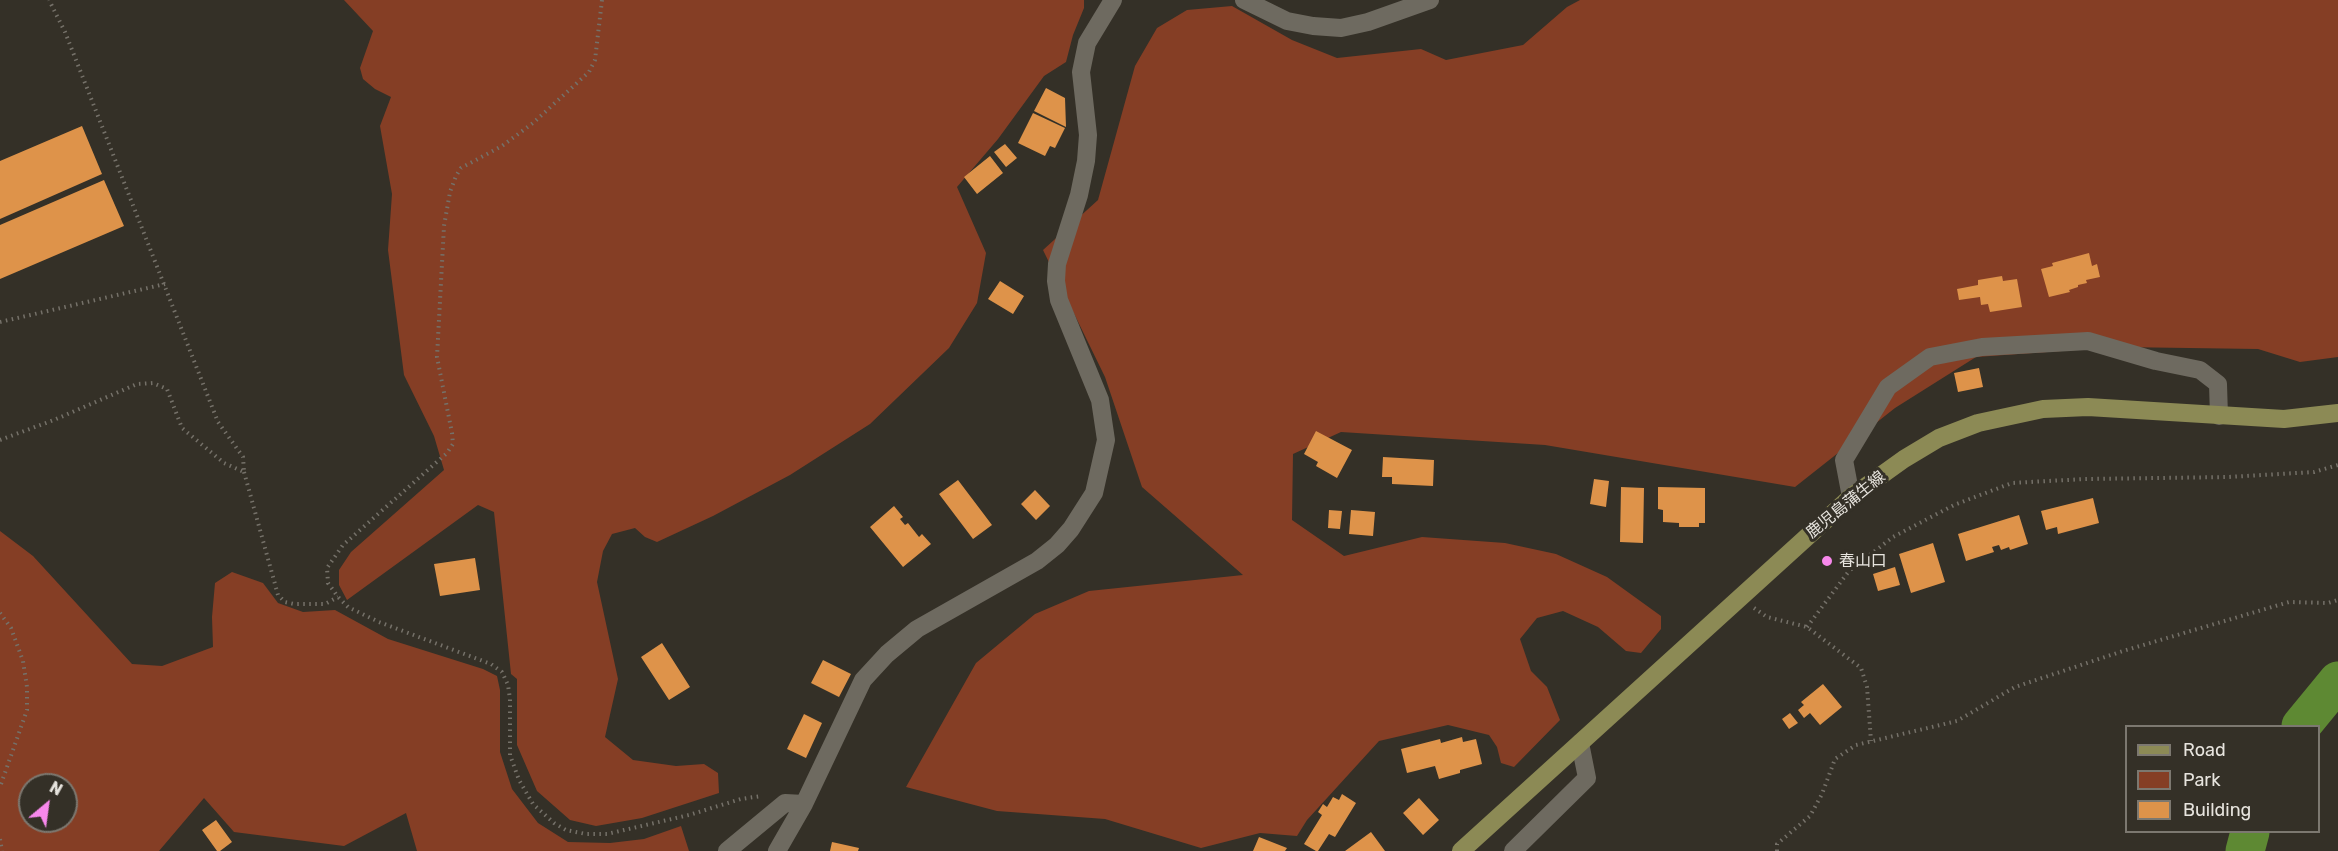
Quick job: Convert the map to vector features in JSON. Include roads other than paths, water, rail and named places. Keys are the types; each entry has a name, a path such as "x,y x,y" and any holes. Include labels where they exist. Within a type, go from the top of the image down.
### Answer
{"main road":[{"name":"鹿児島蒲生線","path":"1461,851 1851,497 1904,459 1939,438 1978,423 2043,409 2088,407 2284,418 2338,413"}],"street":[{"path":"777,851 804,804 863,680 887,654 917,629 1037,561 1071,529 1094,493 1106,440 1100,400 1059,300 1056,280 1057,264 1079,195 1086,161 1088,135 1081,72 1087,43 1113,0"},
{"path":"1244,0 1287,21 1341,28 1368,22 1430,0"},
{"path":"1851,497 1844,459 1888,387 1930,357 1982,347 2088,340 2156,361 2200,370 2218,384 2219,416"},
{"path":"1513,851 1587,778 1580,743"},
{"path":"727,851 785,804 804,804"}],"waterway":[{"path":"2302,725 2338,681"},
{"path":"2245,851 2250,833"}],"place":[{"name":"春山口","path":"1827,561"}]}
